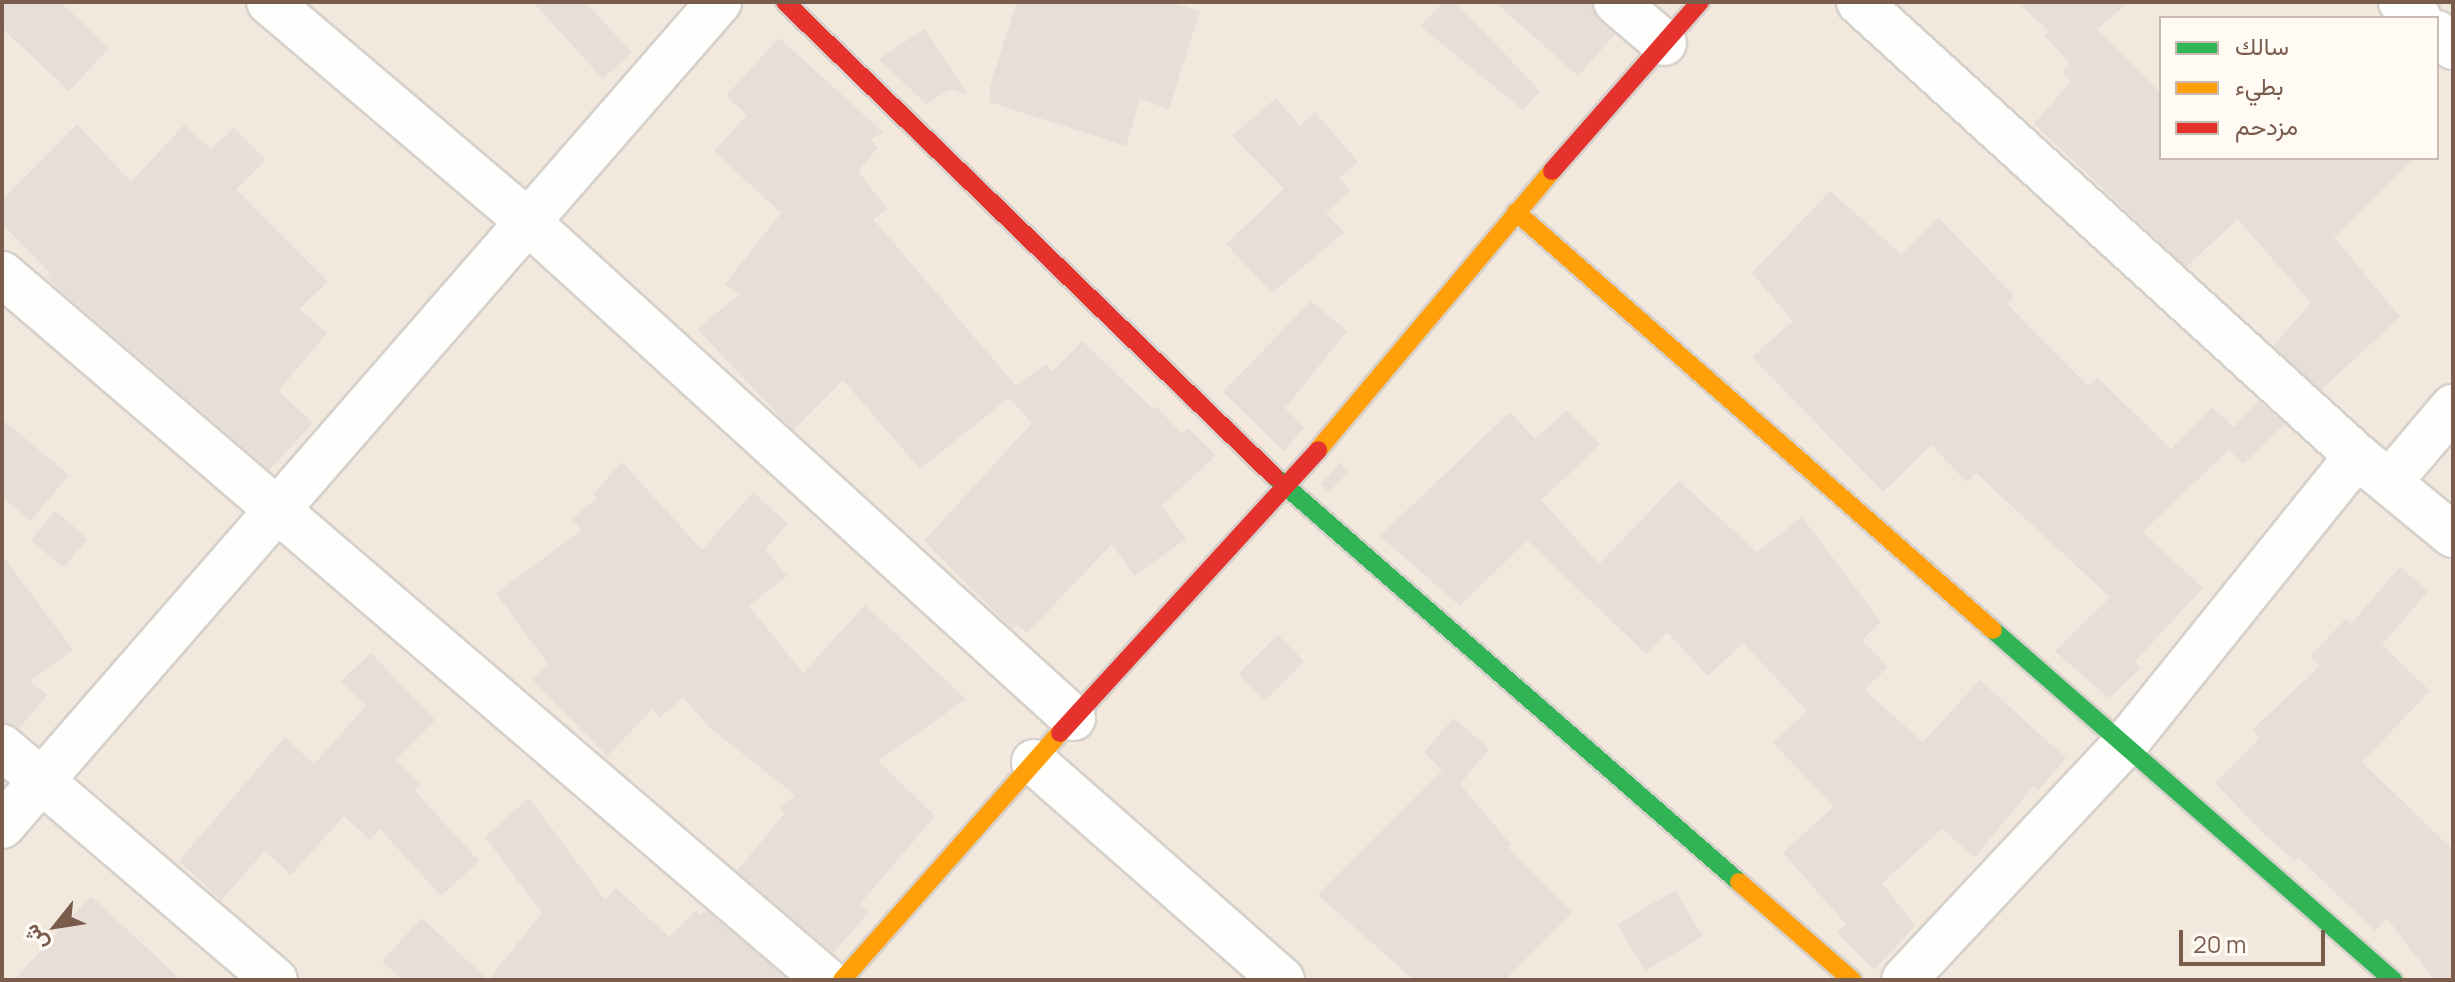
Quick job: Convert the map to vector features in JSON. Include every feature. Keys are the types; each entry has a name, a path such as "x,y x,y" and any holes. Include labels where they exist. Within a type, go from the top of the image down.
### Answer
{"street":[{"path":"269,2 528,222 1073,718"},
{"path":"2,826 719,2"},
{"path":"785,2 1286,488 1852,980"},
{"path":"1616,2 1664,43"},
{"path":"842,980 1073,718 1286,488 1516,212 1700,2"},
{"path":"1859,2 2374,468 2453,535"},
{"path":"2401,2 2417,16"},
{"path":"1516,212 2127,742 2393,980"},
{"path":"2,274 275,512 826,980"},
{"path":"1904,980 2127,742 2374,468 2453,407"},
{"path":"2,747 275,980"},
{"path":"1034,762 1282,980"}],"shaded area":[{"path":"2,2 2453,2 2453,980 2,980"}],"building":[{"path":"2,2 60,2 109,48 69,91 2,28"},
{"path":"533,2 585,2 632,52 603,79"},
{"path":"1017,2 1171,2 1200,11 1169,109 1140,99 1126,146 990,102 990,86"},
{"path":"1444,2 1455,2 1540,91 1523,110 1420,26"},
{"path":"1495,2 1592,2 1599,20 1615,34 1578,76"},
{"path":"2017,2 2129,2 2097,29 2159,92 2159,160 2413,160 2334,237 2400,317 2321,390 2273,346 2311,303 2238,219 2186,267 2034,124 2071,81 2062,72 2070,64 2044,35 2049,31"},
{"path":"924,29 969,95 950,89 926,104 879,59"},
{"path":"779,38 883,132 870,140 878,148 858,171 887,209 873,219 1016,386 1046,364 1052,372 1082,341 1153,409 1156,406 1182,434 1188,428 1216,455 1162,506 1186,539 1134,576 1112,544 1027,633 1017,624 1012,629 924,541 1032,423 1009,398 920,469 843,380 793,430 697,329 739,295 725,284 781,213 714,151 747,115 726,96"},
{"path":"1276,98 1300,126 1315,112 1358,162 1339,178 1350,190 1326,213 1344,232 1272,293 1226,244 1284,189 1232,136"},
{"path":"77,124 131,182 184,125 211,149 234,128 266,160 236,189 328,282 299,309 327,333 278,391 313,423 269,470 62,292 46,277 50,273 2,224 2,200"},
{"path":"1830,191 1901,254 1939,218 2014,296 2007,304 2088,386 2097,377 2171,449 2212,407 2234,427 2259,401 2285,424 2243,464 2229,450 2142,532 2203,588 2135,661 2141,668 2109,698 2055,651 2110,597 1976,473 1967,482 1931,445 1883,492 1752,357 1793,321 1752,273"},
{"path":"1311,301 1347,331 1285,408 1304,427 1284,451 1223,392"},
{"path":"1567,410 1600,445 1541,500 1599,564 1679,481 1757,552 1802,517 1881,622 1862,640 1888,667 1864,690 1923,742 1980,680 2066,758 2038,791 2033,787 1975,857 1942,829 1882,883 1915,926 1874,970 1837,933 1846,924 1783,853 1834,806 1773,743 1807,711 1743,643 1708,676 1667,632 1646,654 1527,540 1460,606 1380,536 1510,412 1535,439"},
{"path":"2,419 69,475 30,521 2,497"},
{"path":"622,462 702,550 753,492 788,524 765,549 787,576 749,606 803,673 865,605 966,699 878,761 935,816 860,904 869,912 833,953 737,871 785,813 780,808 795,795 709,727 683,697 660,718 653,709 607,756 533,680 548,664 496,593 582,530 572,519 597,498 593,494"},
{"path":"1340,462 1349,472 1329,492 1321,485"},
{"path":"55,511 88,539 64,568 31,540"},
{"path":"2,555 73,650 30,681 47,695 19,729 2,723"},
{"path":"2400,567 2428,591 2382,645 2430,691 2362,762 2453,850 2453,980 2434,980 2387,918 2375,931 2298,857 2295,861 2262,832 2215,783 2260,738 2252,730 2320,666 2310,656 2346,619 2351,624"},
{"path":"1278,635 1304,661 1265,701 1238,675"},
{"path":"371,653 435,720 395,760 421,784 415,791 479,861 441,896 380,829 370,840 344,816 291,875 265,851 221,900 179,861 285,737 314,764 366,706 341,681"},
{"path":"1454,718 1489,749 1460,784 1511,845 1508,847 1572,913 1505,980 1414,980 1318,895 1442,771 1424,752"},
{"path":"529,798 605,900 616,888 669,937 696,911 701,916 706,910 788,980 488,980 542,913 485,837"},
{"path":"1675,890 1703,936 1645,971 1618,925"},
{"path":"91,896 181,980 14,980"},
{"path":"422,918 488,980 402,980 382,961"}],"traffic: fast":[{"path":"1275,477 1739,882"},
{"path":"1993,630 2393,980"}],"traffic: slow":[{"path":"1318,450 1552,171"},
{"path":"1516,212 1993,630"},
{"path":"842,980 1060,733"},
{"path":"1739,882 1852,980"}],"traffic: jam":[{"path":"785,2 1275,477"},
{"path":"1552,171 1700,2"},
{"path":"1060,733 1318,450"}]}
